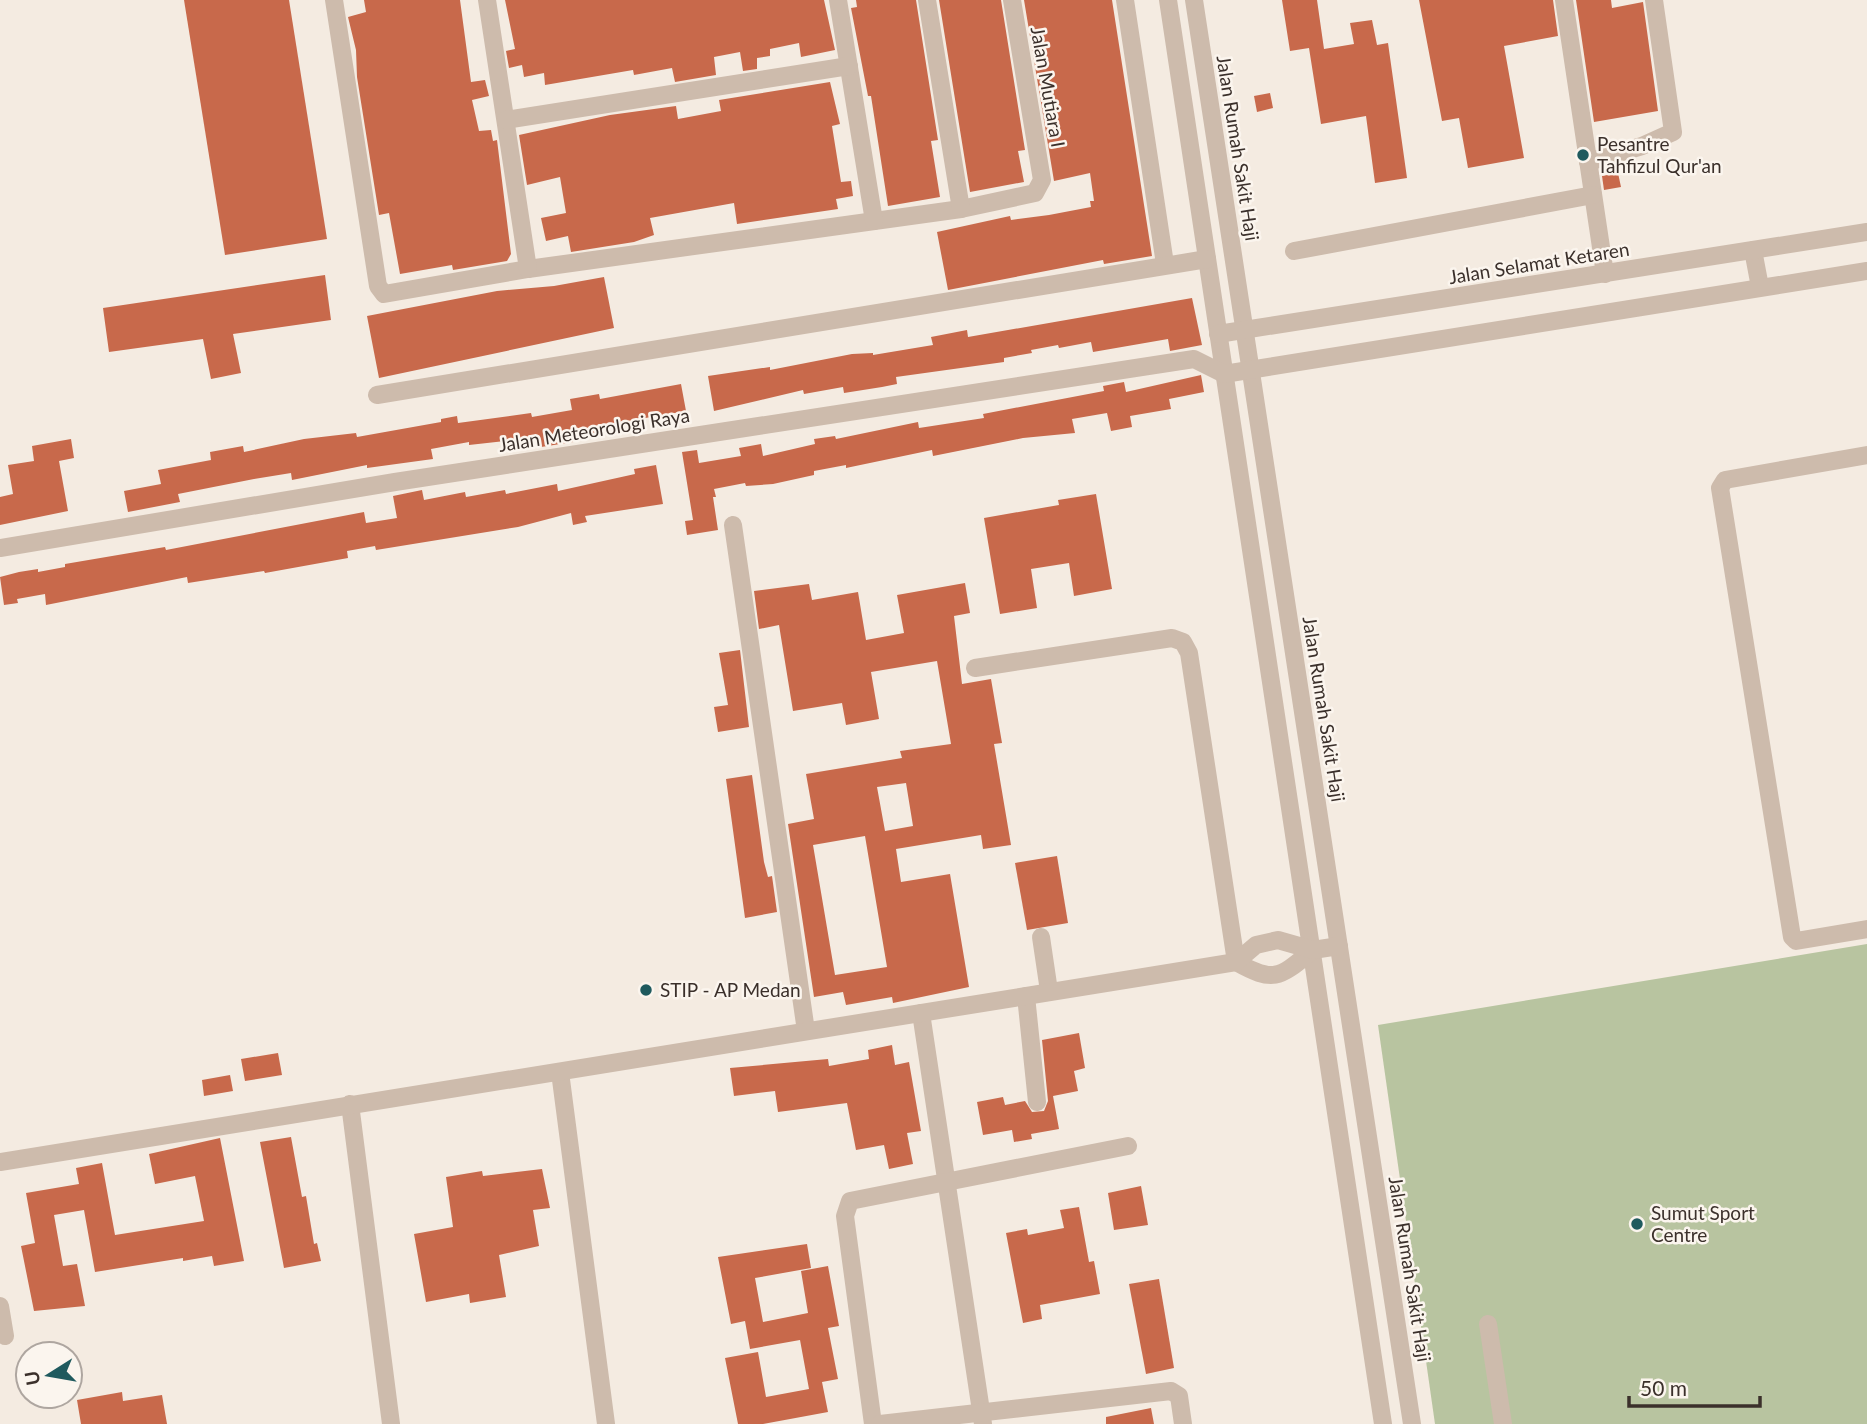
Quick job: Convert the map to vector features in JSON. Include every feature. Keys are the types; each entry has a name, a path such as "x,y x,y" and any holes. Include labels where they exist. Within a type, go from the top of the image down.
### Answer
{"street":[{"path":"334,0 379,289 387,293 528,269 961,209 927,0"},
{"path":"487,0 528,269"},
{"path":"838,0 874,221"},
{"name":"Jalan Mutiara I","path":"961,209 1035,193 1042,180 1012,0"},
{"path":"1125,0 1165,264"},
{"path":"1168,0 1383,1424"},
{"name":"Jalan Rumah Sakit Haji","path":"1194,0 1412,1424"},
{"path":"1564,0 1605,274"},
{"path":"1588,162 1642,146 1673,132 1654,0"},
{"path":"506,120 849,66"},
{"path":"1294,251 1593,195"},
{"name":"Jalan Selamat Ketaren","path":"1219,334 1867,232"},
{"path":"1753,250 1760,287"},
{"path":"377,395 1207,259"},
{"path":"1219,334 1194,359 1224,374 1858,272 1867,286"},
{"name":"Jalan Meteorologi Raya","path":"0,548 409,480 1194,359"},
{"path":"1867,455 1725,480 1720,488 1792,937 1796,940 1867,929"},
{"path":"733,525 806,1031"},
{"path":"975,668 1172,638 1182,642 1189,653 1236,962"},
{"path":"1041,937 1049,991"},
{"path":"0,1162 1236,962 1256,945 1278,940 1312,950 1339,946"},
{"path":"1236,962 1261,976 1284,973 1312,950"},
{"path":"1026,996 1037,1102"},
{"path":"921,1013 982,1418"},
{"path":"560,1072 606,1424"},
{"path":"350,1104 391,1424"},
{"path":"873,1424 845,1210 855,1199 1128,1146"},
{"path":"0,1306 5,1336"},
{"path":"1488,1324 1503,1424"},
{"path":"880,1424 982,1418 1171,1391 1179,1396 1184,1424"}],"green space":[{"name":"Sumut Sport Centre","path":"1867,944 1867,1424 1435,1424 1378,1025"}],"building":[{"path":"184,0 289,0 327,239 225,255"},
{"path":"364,0 460,0 471,82 485,80 489,96 472,100 479,131 491,130 493,141 497,140 511,254 507,261 453,270 452,265 400,274 389,213 379,215 357,77 356,50 348,17 366,12"},
{"path":"505,0 824,0 835,50 801,57 799,43 770,49 770,56 757,58 757,69 743,71 740,52 714,57 716,75 675,82 672,68 634,75 633,70 545,85 544,73 524,77 522,65 509,68 506,51 515,49"},
{"path":"856,0 916,0 938,140 931,141 940,197 888,206 871,96 868,96 851,8 857,7"},
{"path":"939,0 1001,0 1025,150 1018,151 1024,182 970,192"},
{"path":"1024,0 1112,0 1152,256 1104,264 1103,260 948,290 937,232 1010,216 1011,220 1091,207 1090,201 1094,201 1090,173 1054,181"},
{"path":"1282,0 1317,0 1324,49 1354,44 1350,23 1372,20 1377,45 1388,43 1407,178 1375,183 1366,116 1321,124 1309,48 1290,51"},
{"path":"1419,0 1553,0 1558,36 1504,46 1524,158 1468,168 1459,118 1442,121"},
{"path":"1576,0 1611,0 1612,8 1643,2 1658,111 1594,122"},
{"path":"830,82 840,124 832,126 841,182 851,181 853,196 836,199 838,209 737,224 734,203 650,218 654,235 634,242 571,252 568,236 546,241 541,218 566,213 560,177 527,185 519,135 610,115 676,106 678,119 721,111 719,100"},
{"path":"1270,93 1273,108 1257,112 1254,96"},
{"path":"1618,173 1621,187 1604,190 1602,176"},
{"path":"325,275 331,320 233,334 241,373 211,379 203,339 109,352 103,308"},
{"path":"604,277 614,328 379,378 367,316 497,291 554,286"},
{"path":"1192,298 1202,345 1170,351 1168,339 1093,352 1091,342 1059,348 1058,345 1004,358 1004,362 896,377 897,384 882,387 844,393 843,387 804,394 803,390 714,411 708,376 770,367 770,370 852,354 873,355 933,345 931,337 967,330 968,337"},
{"path":"1201,375 1204,392 1169,399 1171,409 1130,416 1132,427 1111,431 1107,413 1072,419 1075,433 1023,438 933,456 932,450 846,468 846,465 814,471 814,475 773,484 746,486 745,483 714,489 718,530 687,535 685,521 693,520 682,452 697,450 699,463 741,456 739,448 761,444 763,456 815,444 814,439 835,436 836,439 918,422 919,428 984,418 983,414 1104,391 1103,386 1124,382 1126,392"},
{"path":"681,384 686,411 605,425 606,431 572,437 573,442 541,447 540,438 505,444 505,441 469,445 469,442 431,449 433,459 367,468 367,465 292,480 291,473 254,479 178,494 180,502 128,512 124,491 161,484 158,470 211,460 210,452 243,446 244,452 304,439 356,433 357,437 441,422 441,419 457,416 458,423 531,413 532,417 572,410 570,399 599,394 600,399"},
{"path":"71,439 74,458 59,461 68,511 0,525 0,497 13,494 8,465 34,461 32,446"},
{"path":"656,465 663,504 585,516 587,522 573,525 571,513 518,527 376,550 375,546 347,551 348,558 265,573 264,571 188,583 187,577 46,605 45,594 17,599 18,603 4,605 0,577 19,572 38,569 38,572 65,567 65,564 165,547 166,550 364,512 366,523 397,518 393,496 422,490 424,500 465,492 466,497 505,490 506,494 557,484 558,491 635,474 634,469"},
{"path":"1096,494 1112,589 1074,596 1069,563 1031,569 1037,608 1000,614 984,518 1059,505 1058,500"},
{"path":"965,583 970,613 954,616 962,684 991,679 1002,743 994,744 1011,845 983,849 981,835 896,849 901,882 950,874 969,987 893,1003 892,997 846,1005 843,992 814,997 788,824 814,819 806,774 902,758 900,751 951,744 937,661 871,672 879,719 846,725 842,703 793,711 779,625 759,629 754,591 809,584 812,600 858,592 866,640 904,633 897,595","holes":["906,783 913,826 885,831 877,787","865,836 887,967 835,975 813,845"]},
{"path":"740,650 749,727 718,732 714,707 728,705 719,653"},
{"path":"752,775 764,862 768,877 772,876 777,912 745,918 726,779"},
{"path":"1057,856 1068,923 1027,930 1015,863"},
{"path":"1079,1033 1085,1068 1074,1071 1078,1091 1053,1096 1059,1129 1031,1134 1032,1139 1014,1142 1012,1130 983,1135 977,1102 1003,1097 1005,1105 1025,1101 1032,1112 1044,1111 1048,1101 1042,1040"},
{"path":"892,1045 895,1065 909,1062 921,1131 907,1133 913,1164 889,1169 884,1145 856,1150 847,1103 778,1112 775,1091 734,1096 730,1068 828,1059 829,1066 869,1059 868,1050"},
{"path":"278,1053 282,1075 245,1081 241,1059"},
{"path":"230,1075 233,1091 204,1096 202,1080"},
{"path":"291,1137 302,1197 306,1196 314,1244 317,1243 321,1261 284,1268 260,1142"},
{"path":"220,1138 244,1261 214,1266 212,1256 183,1261 183,1258 95,1272 84,1210 54,1215 63,1266 77,1264 85,1306 34,1311 21,1246 35,1243 26,1193 79,1184 76,1168 102,1163 115,1235 204,1221 195,1176 155,1184 149,1154"},
{"path":"542,1169 550,1208 533,1210 539,1246 499,1255 506,1297 470,1303 469,1294 426,1302 414,1234 453,1227 446,1177 482,1171 483,1176"},
{"path":"1141,1186 1148,1225 1114,1230 1108,1193"},
{"path":"1079,1207 1089,1262 1094,1261 1100,1294 1040,1305 1042,1319 1023,1323 1006,1233 1027,1229 1028,1235 1064,1228 1060,1210"},
{"path":"807,1244 811,1268 755,1278 763,1322 808,1313 801,1271 828,1266 839,1326 828,1328 838,1379 822,1382 828,1412 763,1424 738,1424 725,1358 758,1352 766,1397 809,1389 800,1340 750,1349 745,1321 731,1324 718,1257"},
{"path":"1159,1279 1174,1368 1146,1374 1129,1284"},
{"path":"122,1392 123,1401 162,1395 167,1424 81,1424 79,1410 84,1410 84,1399"},
{"path":"1151,1408 1154,1424 1106,1424 1106,1417"}],"place":[{"name":"Pesantre Tahfizul Qur'an","path":"1583,155"},
{"name":"STIP - AP Medan","path":"646,990"},
{"name":"Sumut Sport Centre","path":"1637,1224"}]}
